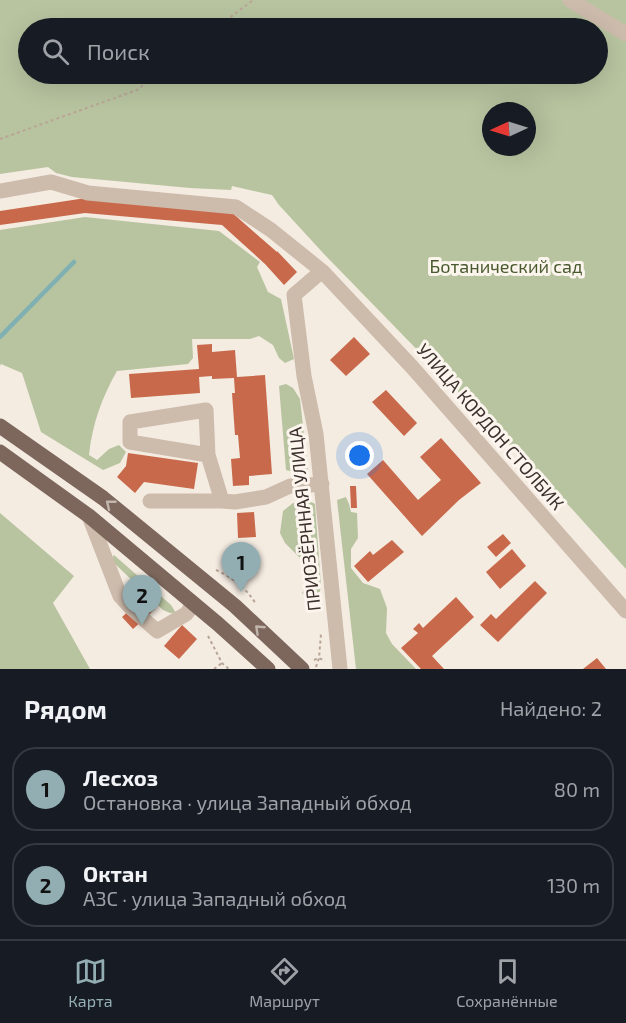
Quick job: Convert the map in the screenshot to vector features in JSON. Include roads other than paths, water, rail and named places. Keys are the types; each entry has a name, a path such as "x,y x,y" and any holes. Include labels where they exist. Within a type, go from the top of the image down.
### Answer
{"main road":[{"path":"0,426 103,498 235,606 302,669"},
{"path":"0,452 89,516 268,669"}],"street":[{"path":"570,0 600,18"},
{"path":"608,23 626,34"},
{"name":"УЛИЦА КОРДОН СТОЛБИК","path":"0,191 51,182 88,193 236,207 271,230 322,271 420,376 626,611"},
{"name":"ПРИОЗЁРННАЯ УЛИЦА","path":"322,271 294,295 304,376 316,434 340,669"},
{"path":"208,455 130,441 130,422 206,410 208,455 222,501"},
{"path":"150,501 235,502 266,497 290,486 322,484"},
{"path":"89,516 120,596 157,631 186,614 194,604"}],"waterway":[{"path":"0,337 74,262"}],"place":[{"name":"Лесхоз","path":"241,592"},
{"name":"Октан","path":"142,625"}],"park label":[{"name":"Ботанический сад","path":"506,267"}]}
